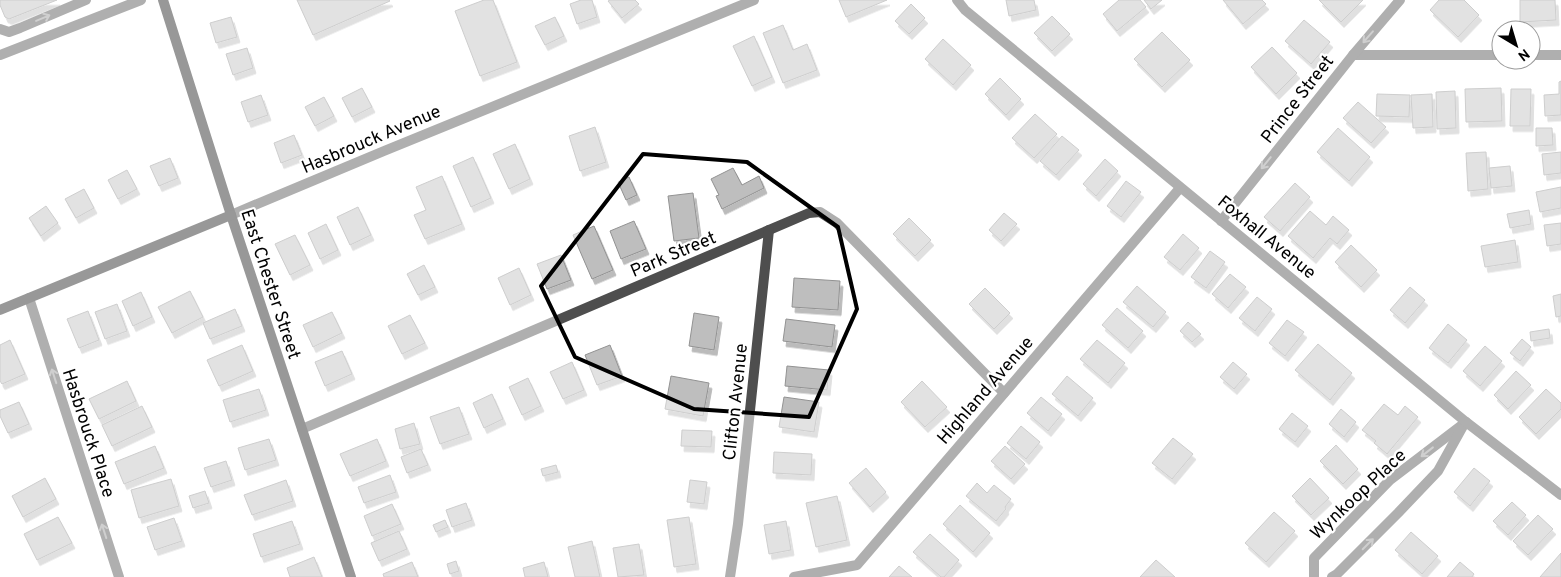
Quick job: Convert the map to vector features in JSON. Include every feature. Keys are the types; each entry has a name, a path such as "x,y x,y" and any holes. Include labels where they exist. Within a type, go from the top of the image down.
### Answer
{"main road":[{"name":"East Chester Street","path":"164,0 231,215 351,577"},
{"name":"Hasbrouck Avenue","path":"0,310 231,215"}],"street":[{"path":"0,29 9,32 15,30 86,0"},
{"path":"0,55 141,0"},
{"name":"Hasbrouck Avenue","path":"231,215 754,0"},
{"name":"Foxhall Avenue","path":"957,0 965,10 1180,188 1466,422 1561,495"},
{"name":"Prince Street","path":"1221,221 1353,55 1400,0"},
{"path":"1353,55 1491,55"},
{"path":"1541,55 1561,55"},
{"name":"Highland Avenue","path":"794,577 857,566 1180,188"},
{"name":"Park Street","path":"302,429 769,230 809,214 820,212 837,223 1004,393"},
{"name":"Clifton Avenue","path":"730,577 739,514 769,230"},
{"name":"Hasbrouck Place","path":"28,298 120,577"},
{"path":"1332,577 1392,520 1438,471 1466,422"},
{"name":"Wynkoop Place","path":"1314,577 1314,558 1335,536 1390,480 1466,422"}],"highlighted area":[{"path":"643,154 747,162 838,227 857,309 809,417 694,409 575,357 541,286"}],"building":[{"path":"0,0 57,0 9,19 5,17"},
{"path":"297,0 389,0 390,1 313,35"},
{"path":"484,0 493,0 517,62 480,76 455,11"},
{"path":"581,0 592,0 597,17 577,24 570,4"},
{"path":"635,0 639,4 622,18 608,1"},
{"path":"839,0 887,0 846,17"},
{"path":"1006,0 1034,0 1036,10 1009,16"},
{"path":"1119,0 1140,0 1146,7 1117,31 1103,14"},
{"path":"1144,0 1162,0 1151,9"},
{"path":"1223,0 1262,0 1266,4 1243,24"},
{"path":"1319,0 1363,0 1341,22"},
{"path":"1439,0 1464,0 1479,15 1458,37 1430,10"},
{"path":"1520,0 1555,0 1556,20 1520,20"},
{"path":"911,4 925,18 909,34 895,21"},
{"path":"1052,16 1070,34 1052,51 1034,33"},
{"path":"231,17 237,37 216,43 210,23"},
{"path":"555,17 564,36 545,45 535,26"},
{"path":"1304,20 1330,42 1311,64 1285,41"},
{"path":"783,25 793,50 807,44 817,70 783,83 763,33"},
{"path":"1162,32 1190,60 1162,87 1134,59"},
{"path":"754,36 772,77 752,86 733,46"},
{"path":"943,39 971,65 953,85 925,59"},
{"path":"1272,47 1297,73 1276,94 1251,67"},
{"path":"247,48 253,68 233,75 226,54"},
{"path":"1000,78 1021,99 1006,115 985,94"},
{"path":"1561,81 1561,115 1545,116 1544,95 1559,94 1559,82"},
{"path":"362,88 372,107 352,117 342,98"},
{"path":"1501,88 1502,121 1466,122 1465,89"},
{"path":"1511,89 1531,89 1530,126 1510,126"},
{"path":"1455,91 1456,128 1437,129 1436,92"},
{"path":"1377,94 1410,95 1409,117 1376,116"},
{"path":"1432,94 1433,127 1413,128 1411,95"},
{"path":"261,95 268,115 248,122 241,102"},
{"path":"324,97 334,116 315,126 305,107"},
{"path":"1358,102 1386,127 1371,143 1343,118"},
{"path":"1035,114 1057,134 1034,158 1012,138"},
{"path":"595,127 606,162 580,171 569,136"},
{"path":"1338,128 1370,157 1349,181 1317,152"},
{"path":"1536,128 1552,128 1553,145 1536,146"},
{"path":"294,135 302,155 281,163 274,143"},
{"path":"1062,136 1079,150 1056,175 1040,161"},
{"path":"515,144 530,179 509,189 493,154"},
{"path":"1486,152 1488,189 1468,191 1466,153"},
{"path":"1561,152 1561,173 1544,175 1542,154"},
{"path":"473,157 491,198 471,207 453,166"},
{"path":"170,158 178,178 159,186 150,166"},
{"path":"1105,159 1118,171 1096,196 1083,184"},
{"path":"1510,166 1512,186 1491,188 1489,168"},
{"path":"733,168 742,185 759,176 764,188 722,209 716,196 719,195 711,179"},
{"path":"127,170 137,189 118,199 108,180"},
{"path":"442,176 462,224 425,239 414,215 426,210 416,187"},
{"path":"629,177 637,195 626,200 618,182"},
{"path":"1126,181 1141,192 1121,217 1107,206"},
{"path":"1295,183 1310,197 1280,231 1264,217"},
{"path":"1561,187 1561,208 1540,212 1536,192"},
{"path":"84,189 94,208 76,218 65,199"},
{"path":"693,193 699,238 674,241 668,196"},
{"path":"46,206 58,223 41,236 29,218"},
{"path":"358,207 371,235 350,245 337,217"},
{"path":"1529,210 1531,224 1510,228 1507,214"},
{"path":"1310,211 1326,225 1333,216 1349,230 1337,244 1330,238 1313,258 1288,236"},
{"path":"1004,213 1017,224 1001,241 989,230"},
{"path":"909,218 931,240 915,256 893,234"},
{"path":"634,221 646,249 621,259 610,231"},
{"path":"1561,223 1561,244 1547,246 1544,225"},
{"path":"326,224 338,250 320,259 308,233"},
{"path":"594,226 613,270 592,279 573,235"},
{"path":"1183,234 1199,248 1180,270 1164,257"},
{"path":"295,235 310,265 290,275 275,244"},
{"path":"1515,240 1518,262 1485,267 1481,246"},
{"path":"1351,245 1377,270 1361,287 1335,262"},
{"path":"1210,251 1225,262 1206,288 1191,277"},
{"path":"561,255 571,280 547,289 537,264"},
{"path":"424,265 435,287 418,295 407,274"},
{"path":"519,268 531,295 510,305 498,278"},
{"path":"1230,274 1246,287 1228,308 1212,294"},
{"path":"794,278 840,281 838,310 792,307"},
{"path":"1137,286 1166,312 1153,327 1123,302"},
{"path":"1410,287 1425,300 1405,323 1390,310"},
{"path":"985,288 1010,313 994,329 969,304"},
{"path":"190,291 203,317 172,333 158,307"},
{"path":"141,292 152,317 133,326 122,301"},
{"path":"1561,294 1561,316 1556,317 1553,296"},
{"path":"1257,297 1272,309 1255,331 1239,318"},
{"path":"117,304 127,331 105,339 95,312"},
{"path":"1117,308 1143,331 1128,348 1102,325"},
{"path":"235,309 242,326 210,339 203,323"},
{"path":"88,311 99,340 79,348 67,319"},
{"path":"332,312 342,333 313,347 303,325"},
{"path":"694,313 719,317 714,350 689,346"},
{"path":"410,315 425,343 402,354 388,326"},
{"path":"786,319 835,325 832,347 783,341"},
{"path":"1287,320 1304,332 1285,356 1269,343"},
{"path":"1188,322 1201,334 1192,342 1180,331"},
{"path":"1448,324 1467,340 1448,363 1429,348"},
{"path":"1549,329 1550,338 1531,341 1530,332"},
{"path":"1522,339 1531,347 1520,361 1510,353"},
{"path":"10,340 25,374 2,384 0,381 0,345"},
{"path":"1097,340 1125,363 1108,383 1080,359"},
{"path":"1318,344 1352,373 1330,400 1295,370"},
{"path":"242,345 253,371 219,386 207,360"},
{"path":"610,345 622,376 597,385 585,355"},
{"path":"1485,346 1502,361 1480,386 1463,371"},
{"path":"342,351 352,374 325,386 315,362"},
{"path":"572,362 584,390 563,399 550,372"},
{"path":"1233,362 1247,374 1234,389 1220,377"},
{"path":"787,366 829,370 827,390 785,386"},
{"path":"1516,371 1531,385 1508,409 1494,395"},
{"path":"671,376 709,383 703,416 665,409"},
{"path":"1067,376 1093,398 1078,416 1052,394"},
{"path":"528,378 541,406 522,415 509,387"},
{"path":"127,381 136,401 99,419 89,399"},
{"path":"922,381 947,407 925,427 901,402"},
{"path":"259,389 266,410 230,422 223,400"},
{"path":"1546,389 1561,403 1561,409 1536,434 1519,417"},
{"path":"492,394 503,419 484,428 473,403"},
{"path":"784,397 819,402 814,432 779,427"},
{"path":"1041,397 1062,414 1048,431 1027,413"},
{"path":"19,402 29,424 8,433 0,416 0,410"},
{"path":"1384,404 1398,415 1405,406 1418,417 1387,454 1374,443 1376,441 1362,430"},
{"path":"142,406 152,427 112,446 102,425"},
{"path":"459,407 469,434 440,444 430,417"},
{"path":"1341,409 1356,422 1344,437 1329,424"},
{"path":"1292,413 1308,426 1295,442 1279,429"},
{"path":"414,423 420,444 400,449 395,429"},
{"path":"1021,426 1040,442 1026,459 1007,443"},
{"path":"682,430 712,431 711,447 681,446"},
{"path":"1173,438 1193,454 1172,479 1152,463"},
{"path":"269,439 276,460 245,470 238,448"},
{"path":"377,439 386,461 350,476 340,454"},
{"path":"1336,445 1358,469 1343,484 1320,461"},
{"path":"155,446 164,468 124,484 115,462"},
{"path":"1005,446 1025,464 1011,479 991,461"},
{"path":"421,449 428,465 407,473 401,457"},
{"path":"774,452 812,454 811,475 773,473"},
{"path":"226,461 232,480 211,487 204,468"},
{"path":"556,465 558,472 543,476 541,469"},
{"path":"866,468 886,492 870,507 849,483"},
{"path":"1474,468 1490,481 1470,506 1454,492"},
{"path":"390,475 396,492 364,503 358,487"},
{"path":"45,478 56,499 23,517 12,496"},
{"path":"1310,478 1329,498 1311,515 1292,496"},
{"path":"171,479 179,506 139,518 131,490"},
{"path":"286,480 293,501 252,515 244,495"},
{"path":"690,480 707,482 704,504 687,502"},
{"path":"977,483 987,493 994,485 1011,499 1005,507 1006,509 996,521 966,496"},
{"path":"205,491 209,503 193,508 189,496"},
{"path":"837,496 847,540 816,547 806,503"},
{"path":"1512,502 1526,515 1508,535 1493,521"},
{"path":"466,503 472,520 452,527 446,510"},
{"path":"392,504 401,524 372,536 364,516"},
{"path":"960,505 990,533 973,552 943,524"},
{"path":"1274,512 1295,531 1266,562 1245,543"},
{"path":"1538,515 1553,529 1528,555 1513,541"},
{"path":"58,517 72,543 37,560 24,534"},
{"path":"689,517 696,564 674,567 667,520"},
{"path":"174,518 182,541 155,550 147,527"},
{"path":"445,520 448,527 436,532 433,525"},
{"path":"292,521 300,544 261,557 253,534"},
{"path":"786,521 791,550 769,554 764,525"},
{"path":"399,531 407,549 379,561 371,543"},
{"path":"1411,532 1438,556 1422,574 1395,550"},
{"path":"930,534 959,560 944,577 941,577 913,552"},
{"path":"592,541 600,577 575,577 568,547"},
{"path":"639,544 644,575 618,577 613,548"},
{"path":"1561,553 1561,577 1540,577"},
{"path":"314,557 322,577 290,577 287,568"},
{"path":"1156,560 1175,577 1140,577"},
{"path":"456,561 459,571 450,574 447,564"},
{"path":"412,562 418,577 384,577 383,574"},
{"path":"544,562 548,577 525,577 523,568"},
{"path":"1460,562 1474,574 1472,577 1447,577"},
{"path":"899,566 912,577 889,577"}]}
